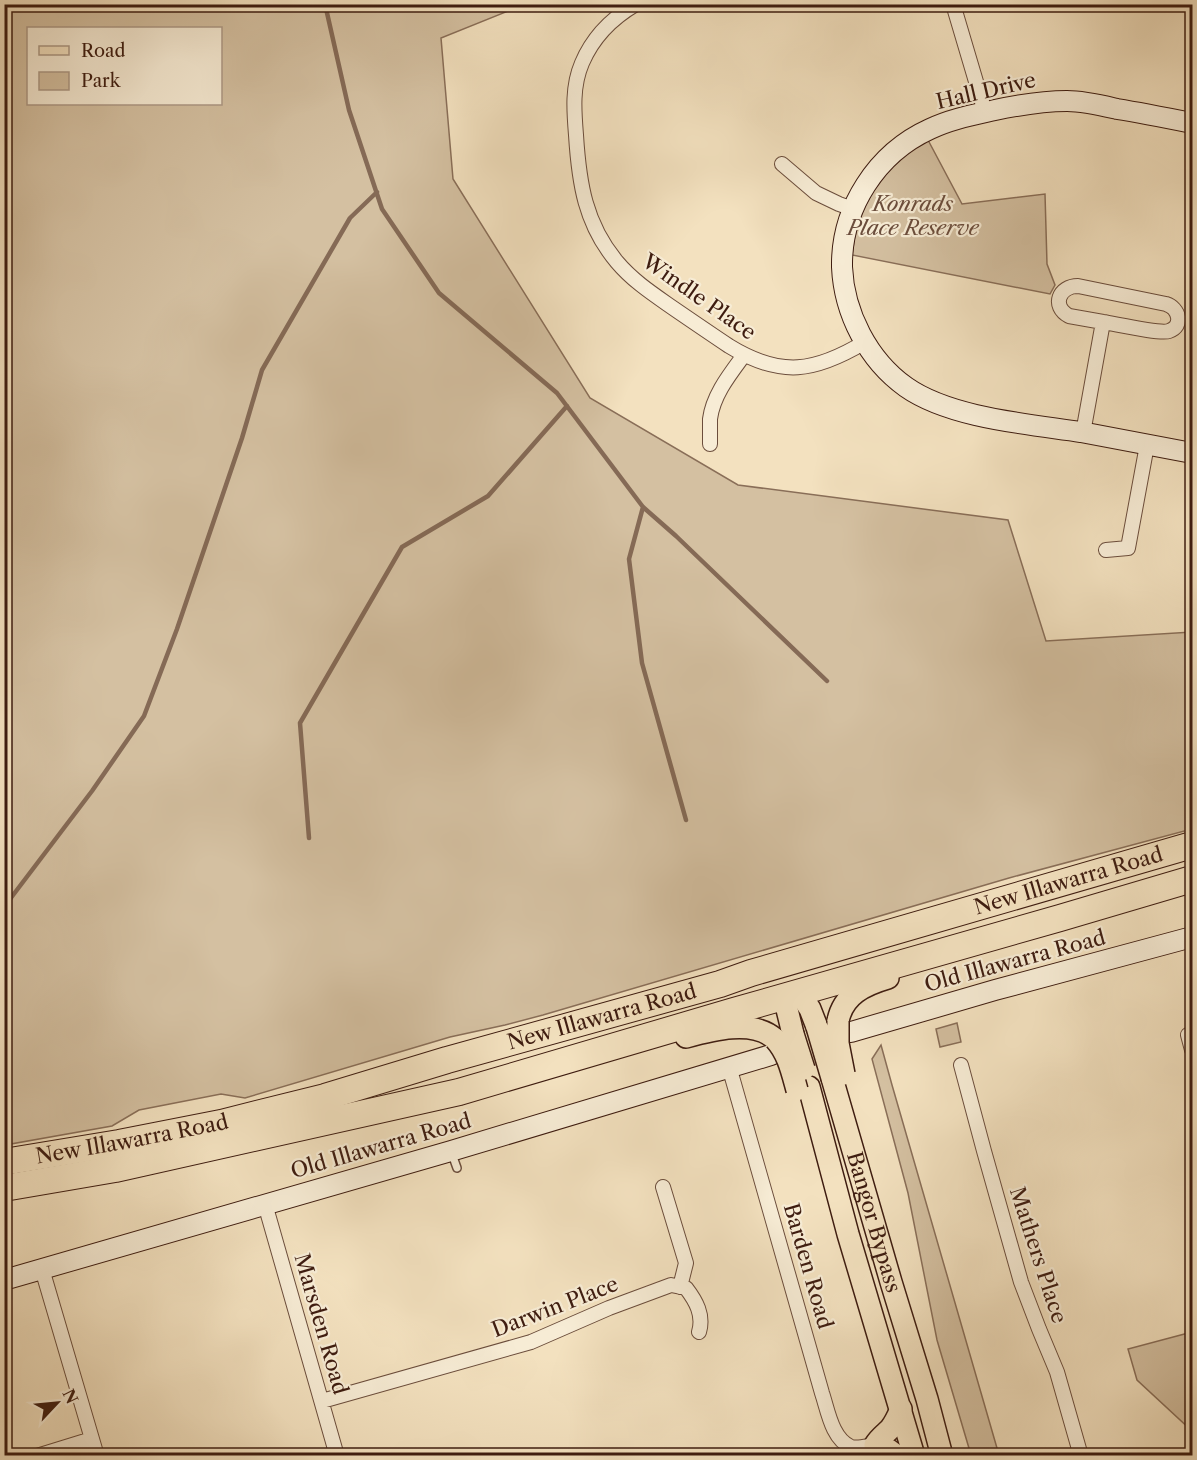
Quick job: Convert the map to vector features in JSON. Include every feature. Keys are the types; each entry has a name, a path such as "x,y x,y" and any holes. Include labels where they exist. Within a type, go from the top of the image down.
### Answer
{"highway":[{"name":"New Illawarra Road","path":"4,1162 221,1123 326,1097 1192,845"},
{"name":"New Illawarra Road","path":"4,1188 115,1169 459,1092 1192,879"},
{"path":"779,966 792,995"}],"main road":[{"path":"835,1026 842,1007 859,989 924,969 947,951"},
{"name":"Bangor Bypass","path":"914,1455 803,1088 780,1043 792,995 835,1026 838,1076 861,1179 942,1455"},
{"path":"638,1040 663,1043 710,1031 744,1028 766,1032 780,1043"},
{"path":"897,1455 875,1445 894,1424 901,1409"}],"street":[{"name":"Windle Place","path":"636,4 598,35 588,50 576,80 574,114 581,186 587,209 607,249 626,272 650,292 744,355 769,365 784,367 814,365 836,358 865,342"},
{"path":"953,4 985,112"},
{"name":"Hall Drive","path":"1192,123 1070,101 1030,104 985,112 929,129 897,149 871,178 853,209 844,238 843,277 853,318 872,354 894,377 913,391 937,403 962,411 1192,453"},
{"path":"782,164 816,193 853,209"},
{"path":"1078,286 1166,304 1174,308 1178,317 1177,324 1163,332 1104,322 1065,314 1059,305 1062,292 1070,287 1078,286"},
{"path":"1083,433 1104,322"},
{"path":"710,444 710,419 713,406 719,392 744,355"},
{"path":"1106,550 1128,548 1147,445"},
{"name":"Old Illawarra Road","path":"835,1026 1192,937"},
{"path":"1190,1034 1192,1050"},
{"name":"Old Illawarra Road","path":"4,1280 265,1204 454,1160 727,1068 780,1043"},
{"name":"Mathers Place","path":"962,1065 1020,1282 1057,1371 1082,1455"},
{"name":"Barden Road","path":"727,1068 732,1077 819,1382 835,1430 841,1440 852,1448 875,1445"},
{"path":"663,1187 686,1263 680,1287 686,1288 697,1302 701,1324 699,1332"},
{"name":"Marsden Road","path":"265,1204 337,1455"},
{"path":"42,1269 97,1455"},
{"name":"Darwin Place","path":"322,1401 531,1342 609,1308 670,1285 680,1287"},
{"path":"37,1455 92,1439"}],"green space":[{"path":"5,4 523,5 441,38 453,179 590,398 738,485 1008,520 1046,641 1192,632 1192,829 1009,878 543,1015 450,1037 245,1098 221,1094 139,1110 112,1126 5,1145"},
{"name":"Konrads Place Reserve","path":"928,140 962,204 1045,194 1047,264 1055,285 1050,294 852,255 863,211 877,185 896,162"},
{"path":"957,1023 961,1042 940,1047 936,1029"},
{"path":"881,1045 999,1455 971,1455 937,1340 908,1193 872,1059"},
{"path":"1192,1332 1192,1431 1137,1380 1128,1349"}],"waterway":[{"path":"325,4 349,110 382,209 439,293 557,393 643,507 827,681"},
{"path":"4,907 92,791 144,716 177,629 242,438 262,370 350,218 377,192"},
{"path":"309,838 300,723 402,547 488,496 567,406"},
{"path":"643,507 629,559 642,663 686,820"}]}
